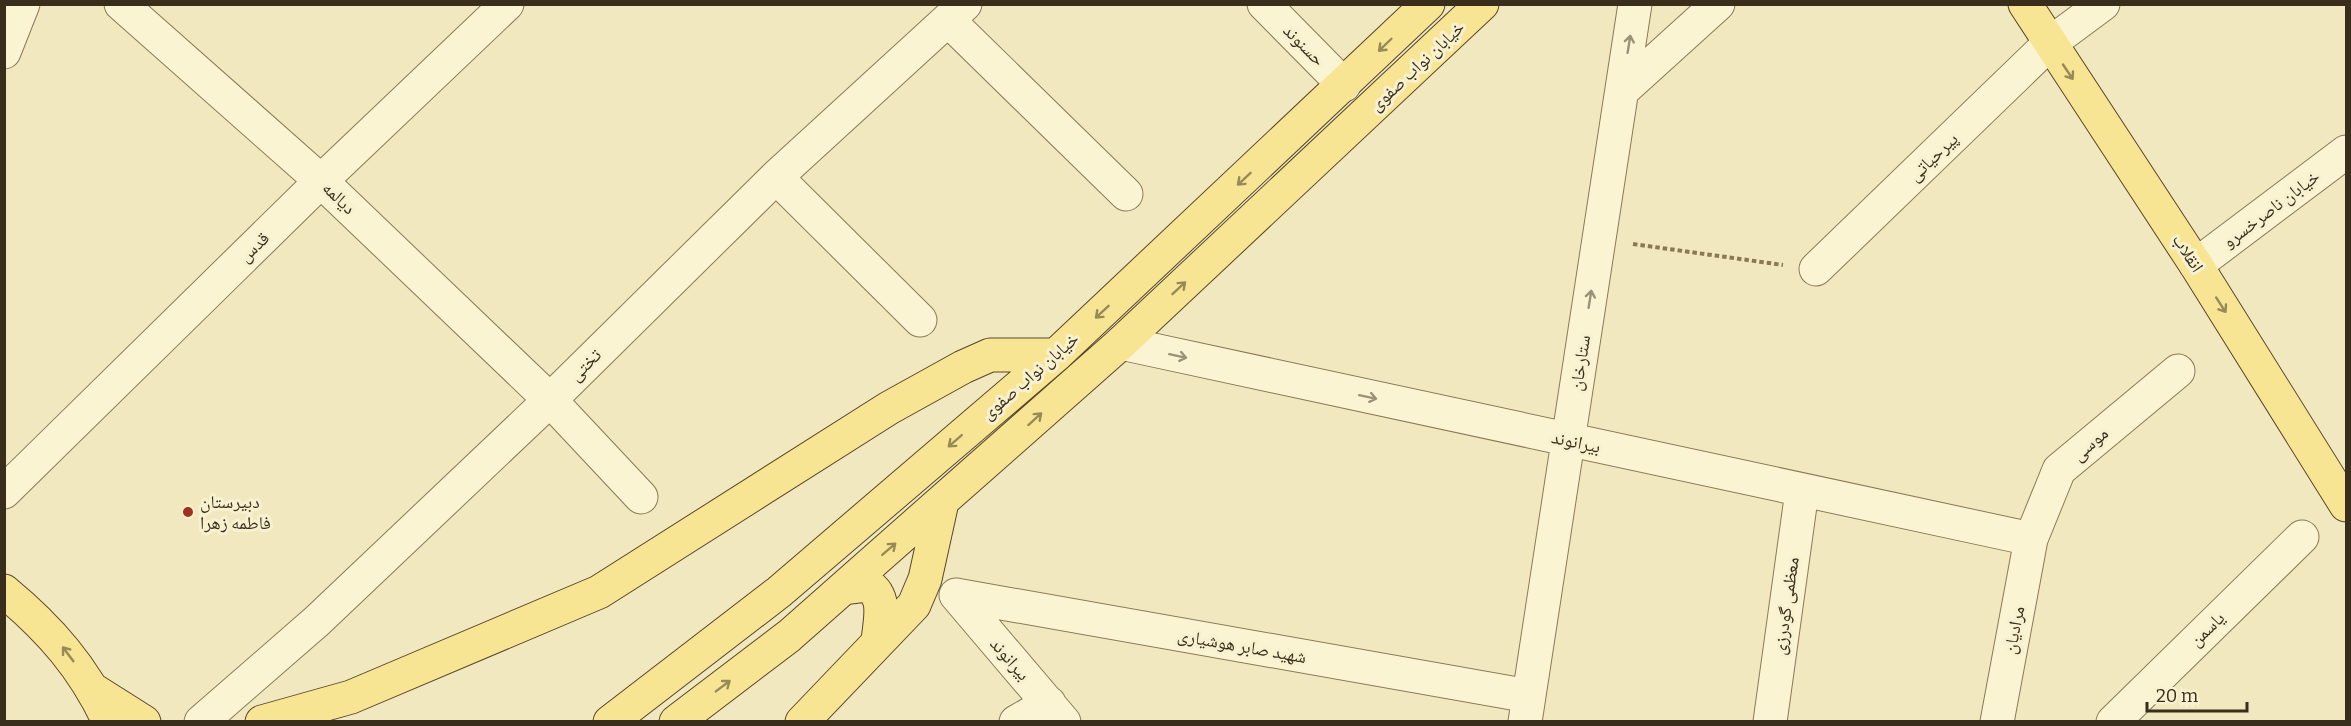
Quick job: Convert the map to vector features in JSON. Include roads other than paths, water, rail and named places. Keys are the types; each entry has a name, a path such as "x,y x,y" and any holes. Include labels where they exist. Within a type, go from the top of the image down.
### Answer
{"main road":[{"name":"خیابان نواب صفوی","path":"610,722 779,592 1056,355 1428,4"},
{"name":"خیابان نواب صفوی","path":"676,722 789,636 1121,343 1482,4"},
{"name":"انقلاب","path":"2025,4 2049,44 2342,486"},
{"path":"262,722 341,709 599,592 890,408 963,367 990,355 1056,355"},
{"path":"802,722 914,605 925,579 942,502"},
{"path":"844,588 868,585 880,597 878,641"},
{"path":"4,591 58,641 95,691 109,722"},
{"path":"95,691 144,722"}],"street":[{"path":"4,52 23,4"},
{"name":"دیالمه","path":"121,4 321,181 550,400 641,497"},
{"name":"قدس","path":"4,492 321,181 507,4"},
{"name":"حسنوند","path":"1264,4 1344,85"},
{"name":"ستارخان","path":"1527,709 1635,4"},
{"path":"1622,91 1718,4"},
{"name":"پیرحیاتی","path":"1816,269 2049,44 2103,4"},
{"path":"957,13 1126,194"},
{"name":"تختی","path":"201,722 317,621 550,400 776,177 957,13"},
{"name":"خیابان ناصرخسرو","path":"2196,265 2346,152"},
{"path":"776,177 920,320"},
{"name":"بیرانوند","path":"1121,343 2031,539"},
{"name":"موسی","path":"2031,539 2059,470 2178,371"},
{"name":"معظمی گودرزی","path":"1770,722 1803,490"},
{"name":"یاسمن","path":"2113,722 2302,537"},
{"name":"مرادیان","path":"1998,722 2031,539"},
{"name":"بیرانوند","path":"956,596 1057,712"},
{"name":"شهید صابر هوشیاری","path":"956,596 1527,709"},
{"path":"1016,722 1057,712"}],"place":[{"name":"دبیرستان فاطمه زهرا","path":"188,512"}]}
